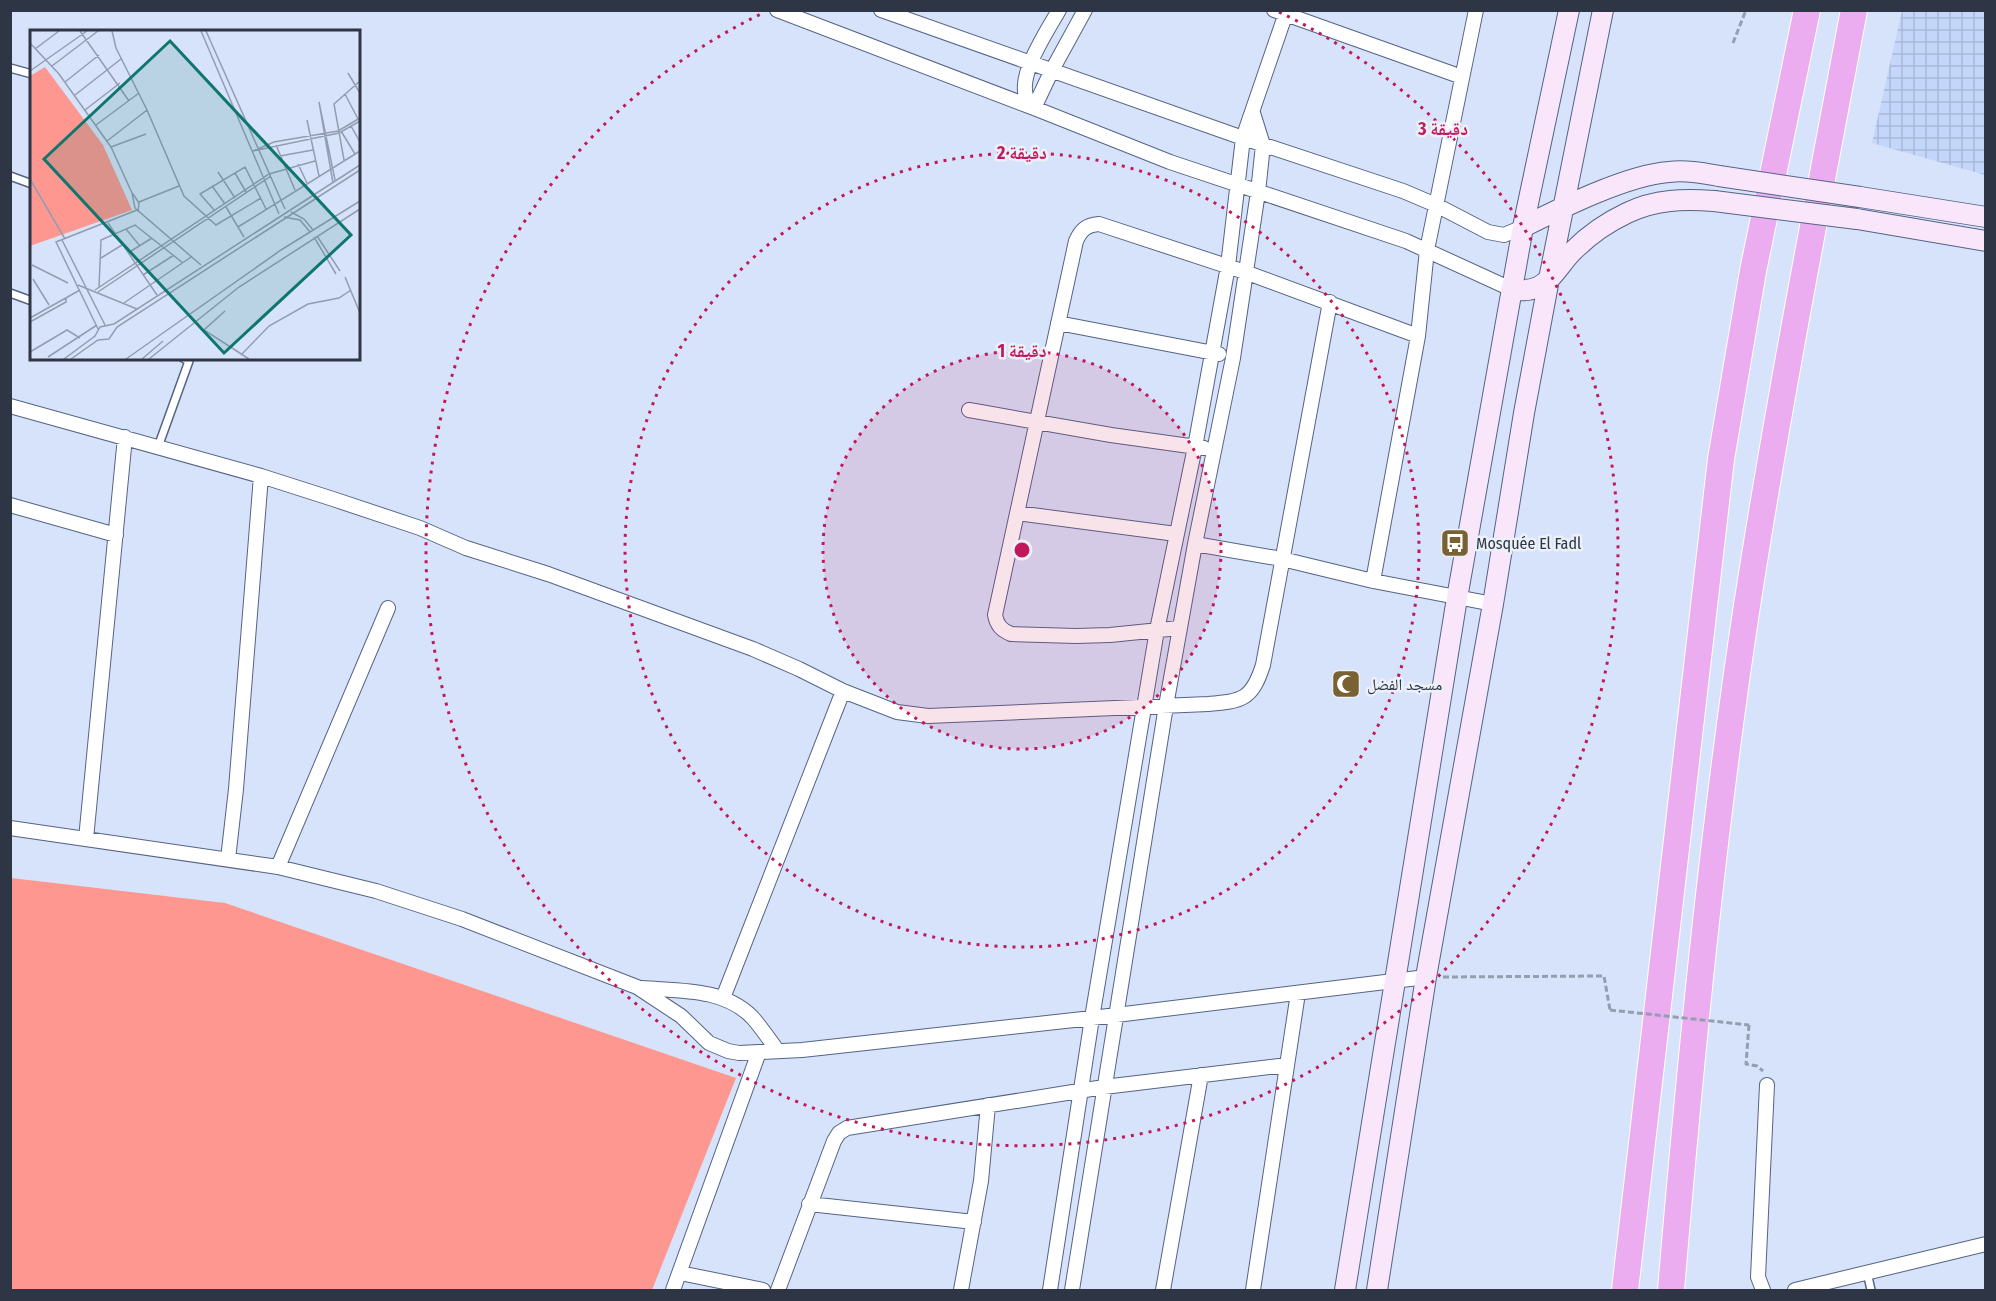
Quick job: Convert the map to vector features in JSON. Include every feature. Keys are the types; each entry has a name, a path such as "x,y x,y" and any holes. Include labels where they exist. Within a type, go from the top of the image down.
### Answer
{"highway":[{"path":"1625,1290 1722,459 1753,271 1807,10"},
{"path":"1671,1290 1710,883 1746,614 1786,368 1854,10"}],"street":[{"path":"777,10 1170,162 1427,250 1511,289 1521,291 1541,286 1591,235 1629,212 1676,199 1714,201 1857,219 1986,241"},
{"path":"880,10 1051,72 1403,191 1496,235 1504,235 1564,207 1641,177 1667,172 1693,171 1986,217"},
{"path":"1034,108 1026,99 1024,87 1030,64 1059,10"},
{"path":"1034,108 1085,10"},
{"path":"1373,580 1418,336 1427,250 1476,10"},
{"path":"1345,1290 1457,598 1511,289 1569,10"},
{"path":"1377,1290 1426,977 1549,279 1603,10"},
{"path":"1050,1290 1092,1018 1157,630 1195,447 1228,266 1243,138 1253,113 1282,12 1462,77"},
{"path":"1072,1290 1179,628 1233,358 1263,145 1253,113"},
{"path":"1179,628 1076,636 1011,634 1002,630 996,621 995,615 1035,422 1076,242 1080,233 1092,225 1099,224 1228,266 1418,336"},
{"path":"10,406 261,476 420,528 466,548 548,574 742,645 843,691 897,712 928,716 1166,706 1239,700 1252,691 1258,682 1330,303"},
{"path":"1058,323 1233,358"},
{"path":"969,410 1111,435 1215,449"},
{"path":"86,838 125,437"},
{"path":"228,859 236,789 261,476"},
{"path":"10,505 116,535"},
{"path":"1017,513 1176,534"},
{"path":"1195,544 1282,559 1493,604"},
{"path":"278,867 388,608"},
{"path":"723,998 843,691"},
{"path":"10,828 278,867 328,878 417,903 637,987 668,1005 701,1036 719,1048 739,1053 802,1050 1092,1018 1426,977"},
{"path":"637,987 702,993 723,998 752,1018 777,1050"},
{"path":"1253,1290 1298,993"},
{"path":"673,1290 759,1052"},
{"path":"778,1290 834,1141 847,1128 1104,1087 1287,1065"},
{"path":"1163,1290 1201,1075"},
{"path":"1763,1290 1758,1277 1767,1084"},
{"path":"961,1290 981,1181 988,1105"},
{"path":"809,1204 974,1222"},
{"path":"1795,1290 1986,1244"},
{"path":"680,1273 763,1290"}],"lane":[{"path":"10,68 30,73"},
{"path":"10,176 30,183"},
{"path":"10,293 30,300"},
{"path":"158,447 187,360"},
{"path":"1867,1272 1871,1290"}],"path":[{"path":"1733,43 1746,10"},
{"path":"1426,977 1604,976 1610,1010 1749,1025 1746,1064"}],"shaded area":[{"path":"1902,11 1985,11 1985,175 1872,143"},
{"path":"11,878 225,903 736,1078 652,1290 11,1290"}],"place":[{"name":"Mosquée El Fadl","path":"1455,543"},
{"name":"مسجد الفضل","path":"1346,684"}]}
